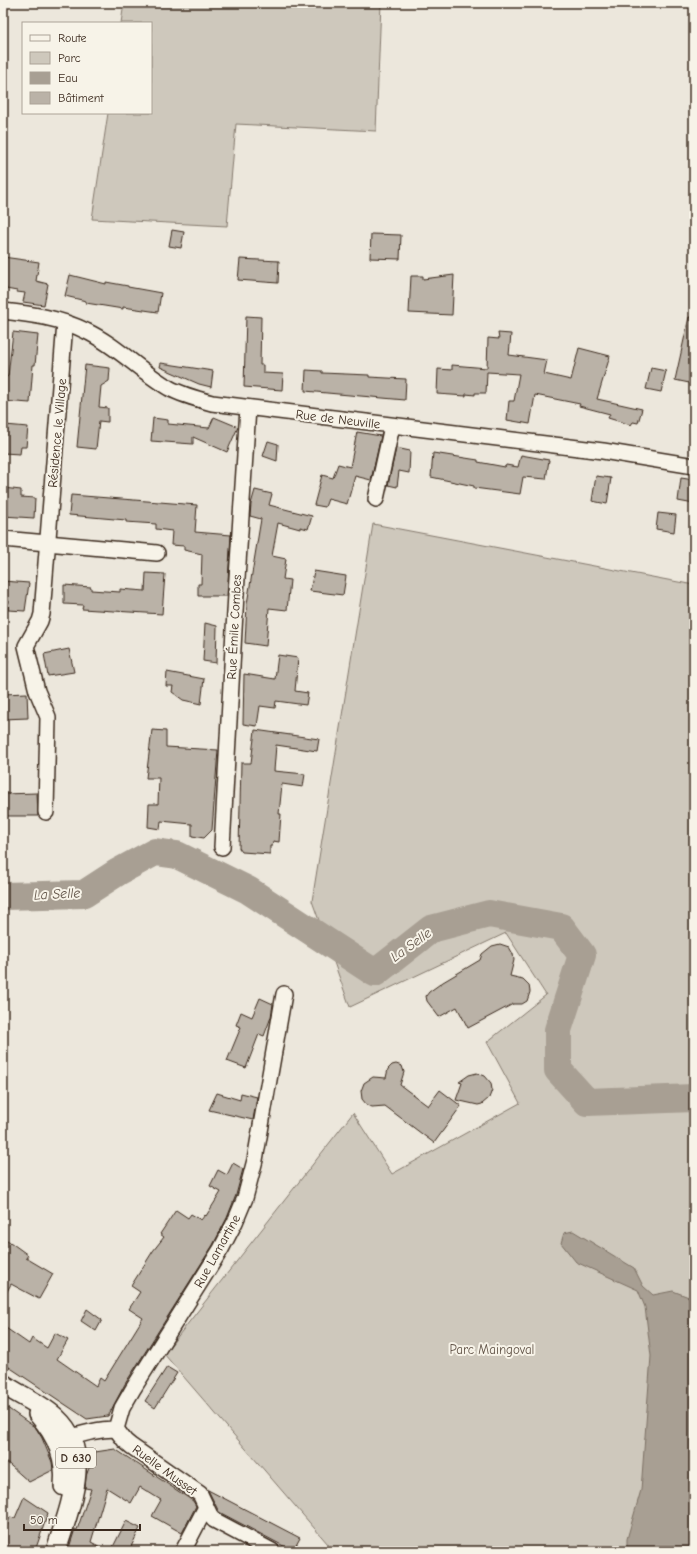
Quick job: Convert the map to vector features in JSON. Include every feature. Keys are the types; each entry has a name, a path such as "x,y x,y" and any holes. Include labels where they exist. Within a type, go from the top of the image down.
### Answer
{"main road":[{"name":"D 630","path":"8,1388 62,1423 64,1440 64,1485 44,1551"},
{"name":"D 630","path":"56,1551 70,1503 76,1475 76,1456 64,1440"}],"street":[{"name":"Rue de Neuville","path":"3,311 41,316 86,330 161,382 180,393 212,403 603,451 694,466"},
{"name":"Résidence le Village","path":"46,812 49,724 48,717 37,691 26,646 40,621 42,614 66,323"},
{"name":"Rue Émile Combes","path":"222,847 248,408"},
{"path":"376,499 392,426"},
{"path":"3,539 157,553"},
{"name":"Rue Lamartine","path":"116,1429 122,1408 221,1249 245,1198 255,1160 284,994"},
{"path":"64,1440 98,1430 116,1429"},
{"name":"Ruelle Musset","path":"116,1429 131,1446 200,1494 210,1515 220,1524 272,1551"},
{"path":"183,1551 206,1507"}],"green space":[{"path":"124,3 381,3 376,131 236,124 227,226 92,219 108,114 152,114 152,22 121,22"},
{"name":"Parc Maingoval","path":"373,524 694,585 694,1551 334,1551 164,1354 353,1113 392,1174 520,1103 487,1042 546,995 506,933 350,1007 312,901"}],"water":[{"path":"573,1231 634,1268 643,1286 653,1295 673,1291 694,1299 694,1551 627,1551 627,1539 641,1490 651,1356 645,1307 638,1290 576,1262 561,1243 564,1233"}],"building":[{"path":"172,230 184,232 181,248 169,246"},
{"path":"371,234 401,235 400,259 370,258"},
{"path":"3,257 39,262 36,281 48,284 44,305 23,302 25,293 3,287"},
{"path":"240,259 279,261 278,283 238,280"},
{"path":"70,275 106,284 106,282 161,293 158,312 123,307 123,309 86,303 86,301 65,296"},
{"path":"454,275 452,315 409,313 411,276 423,276 423,279"},
{"path":"246,316 261,317 260,365 263,365 263,373 283,374 282,390 244,387"},
{"path":"689,317 694,318 694,384 675,380"},
{"path":"13,332 38,335 35,365 33,365 30,403 3,401 3,380 8,376"},
{"path":"498,333 511,334 509,355 547,360 544,374 571,380 579,348 610,356 597,399 642,409 638,423 633,422 631,425 608,418 610,414 579,406 580,404 535,395 530,424 507,420 509,401 514,401 519,374 487,372 486,393 475,393 475,395 466,394 466,396 437,394 438,369 452,370 452,365 487,368 488,338 499,339"},
{"path":"161,363 213,371 211,387 199,384 160,367"},
{"path":"85,365 110,368 109,381 101,386 99,407 108,408 108,422 99,421 96,449 77,447"},
{"path":"651,368 666,371 661,392 646,389"},
{"path":"306,370 322,371 322,373 369,375 369,377 406,379 405,400 305,391"},
{"path":"214,417 238,427 227,452 193,437 193,444 151,441 153,418 168,420 168,424 209,428"},
{"path":"3,426 28,427 26,447 21,447 20,454 3,453"},
{"path":"357,432 381,436 371,480 355,476 347,504 328,499 325,507 314,505 322,475 333,478 338,464 350,467"},
{"path":"268,441 278,444 277,461 263,456"},
{"path":"396,448 410,451 409,473 399,471 397,487 388,485"},
{"path":"433,453 478,460 478,462 505,467 506,465 518,467 521,455 549,460 546,479 523,477 520,494 474,488 474,486 431,477"},
{"path":"596,476 611,478 607,504 592,501"},
{"path":"681,478 694,480 694,504 678,501"},
{"path":"3,488 21,490 21,497 35,498 34,518 3,516"},
{"path":"255,490 272,494 269,505 312,516 308,529 300,527 300,529 278,523 272,556 286,559 283,579 290,580 287,610 269,608 266,646 245,643 247,604 261,519 250,516 251,504"},
{"path":"71,495 197,505 195,532 231,535 227,596 198,596 198,584 201,584 202,554 184,550 184,546 171,545 172,531 156,529 156,524 69,515"},
{"path":"658,513 676,515 674,532 656,529"},
{"path":"314,571 346,576 343,595 310,591"},
{"path":"146,573 165,574 162,614 82,609 83,605 64,604 64,585 91,587 91,590 120,592 120,589 145,591"},
{"path":"3,581 29,583 25,611 8,610 9,601 3,601"},
{"path":"205,623 217,626 216,663 203,661"},
{"path":"69,649 74,672 48,676 44,654"},
{"path":"278,655 298,658 295,691 308,693 306,705 276,701 275,708 260,706 257,726 243,724 244,674 275,679"},
{"path":"167,672 204,679 201,704 183,700 172,692 173,686 166,686"},
{"path":"27,693 28,718 3,719 3,694"},
{"path":"152,730 166,731 166,747 218,750 212,830 204,838 192,836 192,824 161,821 160,829 148,827 149,804 158,804 159,778 146,778"},
{"path":"255,730 319,739 317,751 276,745 274,771 305,774 303,787 282,784 279,814 281,814 279,842 273,841 272,846 270,846 270,854 242,852 239,848 241,763 251,763"},
{"path":"37,793 38,816 3,816 3,794"},
{"path":"500,944 509,947 513,954 514,960 510,976 523,979 529,985 530,992 527,1001 522,1004 513,1004 468,1028 457,1007 439,1017 427,1001 426,996 429,992 480,960 482,954 492,946"},
{"path":"260,998 273,1004 271,1017 264,1036 259,1034 246,1068 227,1061 241,1027 236,1025 241,1012 252,1017"},
{"path":"396,1064 402,1066 404,1072 400,1085 428,1106 440,1090 461,1106 434,1143 385,1106 372,1107 366,1104 362,1099 361,1091 364,1083 373,1077 386,1078 388,1069 392,1065"},
{"path":"477,1073 485,1076 491,1083 492,1090 489,1098 482,1104 478,1105 456,1100 462,1083 459,1082 469,1075"},
{"path":"217,1093 240,1100 241,1093 257,1097 253,1120 209,1110"},
{"path":"233,1163 243,1169 236,1195 227,1218 213,1245 125,1384 108,1416 87,1419 3,1363 3,1326 29,1344 32,1338 47,1348 55,1333 68,1340 57,1359 96,1386 100,1378 104,1381 143,1318 129,1309 140,1292 131,1286 153,1251 164,1237 160,1234 176,1210 188,1218 191,1214 201,1220 205,1215 206,1216 221,1192 210,1186 218,1170 227,1175"},
{"path":"3,1237 28,1255 26,1258 53,1274 39,1299 11,1284 3,1299"},
{"path":"87,1309 102,1320 96,1331 81,1321"},
{"path":"167,1367 177,1373 155,1408 145,1401"},
{"path":"3,1405 36,1428 52,1462 53,1470 29,1482 3,1459"},
{"path":"115,1449 193,1501 196,1506 182,1533 152,1516 161,1500 140,1487 131,1503 107,1488 91,1542 108,1551 68,1551 91,1489 85,1488 86,1476 95,1452"},
{"path":"208,1490 300,1538 293,1551 219,1512"},
{"path":"24,1497 48,1513 35,1551 3,1551 3,1536 10,1517 15,1518"},
{"path":"126,1521 140,1528 129,1551 111,1551"}],"waterway":[{"name":"La Selle","path":"3,896 84,894 118,872 155,852 177,855 248,890 375,973 431,929 489,914 561,927 582,955 558,1030 558,1070 587,1102 694,1098"}]}
